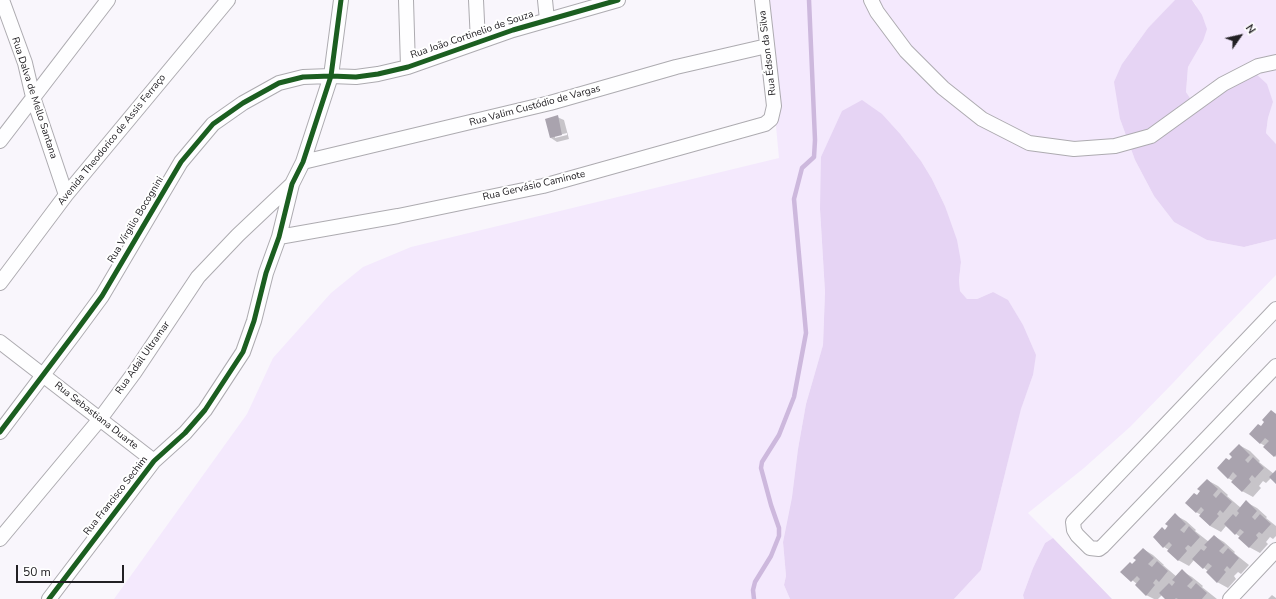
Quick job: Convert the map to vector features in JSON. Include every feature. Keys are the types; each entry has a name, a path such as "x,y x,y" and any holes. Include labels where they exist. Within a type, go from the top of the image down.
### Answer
{"street":[{"name":"Rua Dalva de Mello Santana","path":"2,0 4,21 25,63 33,97 66,195"},
{"path":"0,141 108,0"},
{"name":"Avenida Theodorico de Assis Ferraço","path":"0,283 66,195 228,0"},
{"path":"292,184 303,162 331,76 341,0"},
{"path":"406,0 408,67"},
{"path":"476,0 478,42"},
{"path":"545,0 547,20"},
{"name":"Rua João Cortinelio de Souza","path":"331,76 356,77 378,74 408,67 478,42 547,20 618,0"},
{"name":"Rua Édson da Silva","path":"762,0 774,106"},
{"path":"871,0 877,12 906,51 943,88 982,119 1029,143 1074,149 1115,146 1151,136 1223,84 1258,66 1276,62"},
{"name":"Rua Valim Custódio de Vargas","path":"303,162 550,103 676,67 767,46"},
{"name":"Rua Vírgilio Bocognini","path":"0,432 102,296 181,162 212,124 243,103 279,83 303,78 331,76"},
{"name":"Rua Gervásio Caminote","path":"279,237 398,216 543,186 765,124 771,120 774,106"},
{"name":"Rua Francisco Sechim","path":"49,599 154,461 185,433 205,410 243,352 254,321 266,273 279,237 292,184"},
{"name":"Rua Adail Ultramar","path":"0,538 100,419 134,373 198,277 238,235 292,184"},
{"path":"1276,309 1073,522 1074,530 1077,535 1090,548 1099,549 1103,546 1276,366"},
{"name":"Rua Sebastiana Duarte","path":"0,342 154,461"},
{"path":"1230,599 1276,550"}],"shaded area":[{"path":"764,0 1177,0 1148,28 1122,64 1120,119 1135,160 1154,196 1174,222 1207,240 1244,247 1276,239 1276,275 1130,427 1084,468 1028,513 1053,538 1045,543 1033,568 1023,595 1024,599 954,599 981,570 1021,408 1033,375 993,292 977,299 967,299 960,291 959,280 961,262 945,206 932,179 921,161 901,135 820,209 825,292 823,345 806,404 798,449 792,497 783,542 786,576 784,585 790,599 114,599 247,414 273,358 331,293 363,267 411,247 779,158"},
{"path":"1175,0 1192,0 1202,15 1207,29 1203,41 1188,67 1186,92 1190,98 1255,73 1267,84 1273,102 1268,118 1266,133 1276,144 1276,239 1244,247 1207,240 1174,222 1154,196 1135,160 1120,119 1114,82 1122,64 1148,28"},
{"path":"1192,0 1276,0 1276,144 1266,133 1268,118 1273,102 1203,93 1190,98 1186,92 1188,67 1203,41 1196,5"},
{"path":"862,100 882,114 901,135 921,161 932,179 945,206 957,240 961,262 959,280 960,291 967,299 977,299 993,292 1008,300 1023,325 1036,355 1033,375 1021,409 981,570 954,599 790,599 784,585 786,576 783,542 792,497 798,449 806,404 823,345 825,292 820,209 821,157 842,111"},
{"path":"1053,538 1112,599 1024,599 1023,595 1033,568 1045,543"}],"building":[{"path":"558,115 562,135 550,138 545,119"},
{"path":"1271,410 1276,414 1276,455 1274,457 1263,447 1269,441 1265,438 1260,444 1249,434 1258,424 1261,426 1264,422 1262,420"},
{"path":"1239,444 1250,455 1245,460 1248,463 1253,457 1264,468 1255,478 1252,475 1249,479 1251,482 1242,492 1231,482 1237,476 1233,472 1228,479 1217,468 1226,458 1229,460 1232,457 1229,454"},
{"path":"1276,470 1276,484 1269,477"},
{"path":"1207,479 1218,489 1213,495 1216,498 1221,492 1232,502 1223,513 1220,510 1217,514 1219,516 1210,526 1199,516 1204,510 1201,507 1196,513 1185,503 1194,493 1197,495 1200,491 1197,489"},
{"path":"1246,500 1257,511 1252,517 1255,520 1260,514 1271,524 1262,534 1259,532 1256,535 1258,538 1249,548 1238,538 1244,532 1240,529 1235,535 1224,524 1233,514 1236,517 1239,513 1237,511"},
{"path":"1175,513 1186,524 1180,530 1184,533 1189,526 1200,537 1191,547 1188,545 1185,548 1187,551 1178,561 1167,551 1172,545 1169,542 1163,548 1153,537 1162,527 1165,530 1168,526 1165,524"},
{"path":"1214,535 1225,545 1219,551 1223,554 1228,548 1239,558 1230,569 1227,566 1224,570 1226,572 1217,583 1206,572 1212,566 1208,563 1203,569 1192,559 1201,549 1204,551 1207,547 1204,545"},
{"path":"1143,548 1154,558 1148,564 1152,567 1157,561 1168,571 1159,582 1156,579 1153,583 1155,585 1146,596 1135,585 1140,579 1137,576 1131,582 1120,572 1130,562 1132,564 1136,560 1133,558"},
{"path":"1182,569 1193,580 1187,586 1191,589 1196,583 1207,593 1202,599 1165,599 1159,593 1169,583 1172,586 1175,582 1172,580"}],"waterway":[{"path":"754,599 753,590 755,582 771,556 779,536 779,528 761,468 762,462 779,435 794,397 806,333 794,199 802,168 814,157 815,140 809,0"}],"cycle path":[{"path":"49,599 154,461 185,433 205,410 243,352 254,321 266,273 279,237 292,184 303,162 331,76 341,0"},
{"path":"0,432 102,296 181,162 213,124 243,103 279,83 303,77 356,77 378,74 408,67 513,30 618,0"}]}
